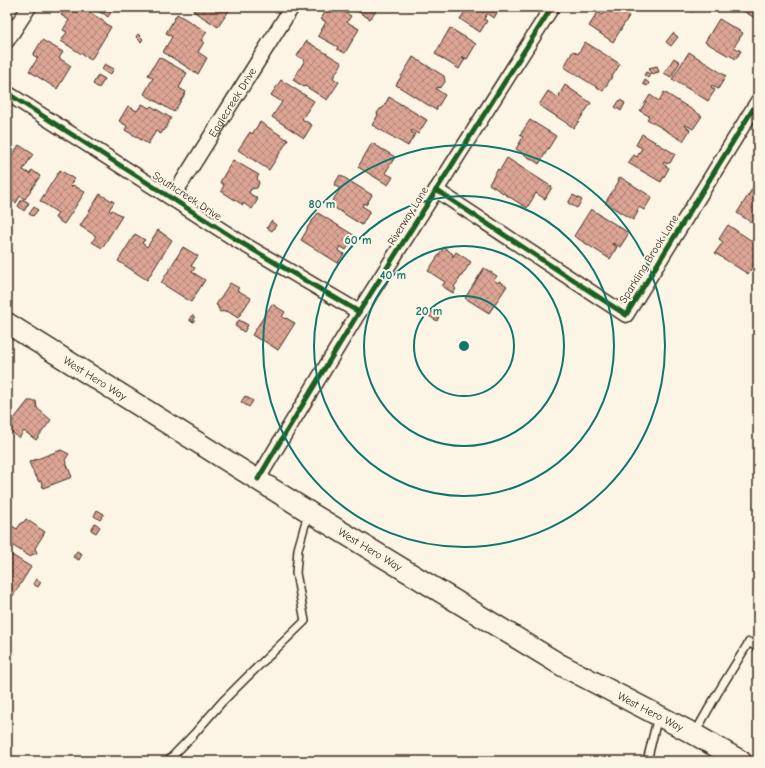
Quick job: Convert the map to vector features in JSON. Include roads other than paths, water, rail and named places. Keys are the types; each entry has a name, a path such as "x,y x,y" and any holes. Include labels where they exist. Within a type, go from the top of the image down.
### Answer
{"main road":[{"name":"West Hero Way","path":"7,323 309,512 560,665 694,734 741,761"}],"street":[{"path":"7,41 29,7"},
{"name":"Eaglecreek Drive","path":"172,198 292,7"},
{"name":"Riverway Lane","path":"258,479 359,312 552,7"},
{"name":"Southcreek Drive","path":"7,93 240,242 359,312"},
{"name":"Sparkling Brook Lane","path":"436,190 626,315 758,101"}],"lane":[{"path":"168,761 222,702 305,621 296,572 298,550 309,512"},
{"path":"694,734 749,642 758,648"},
{"path":"649,761 648,757 658,716"}]}
